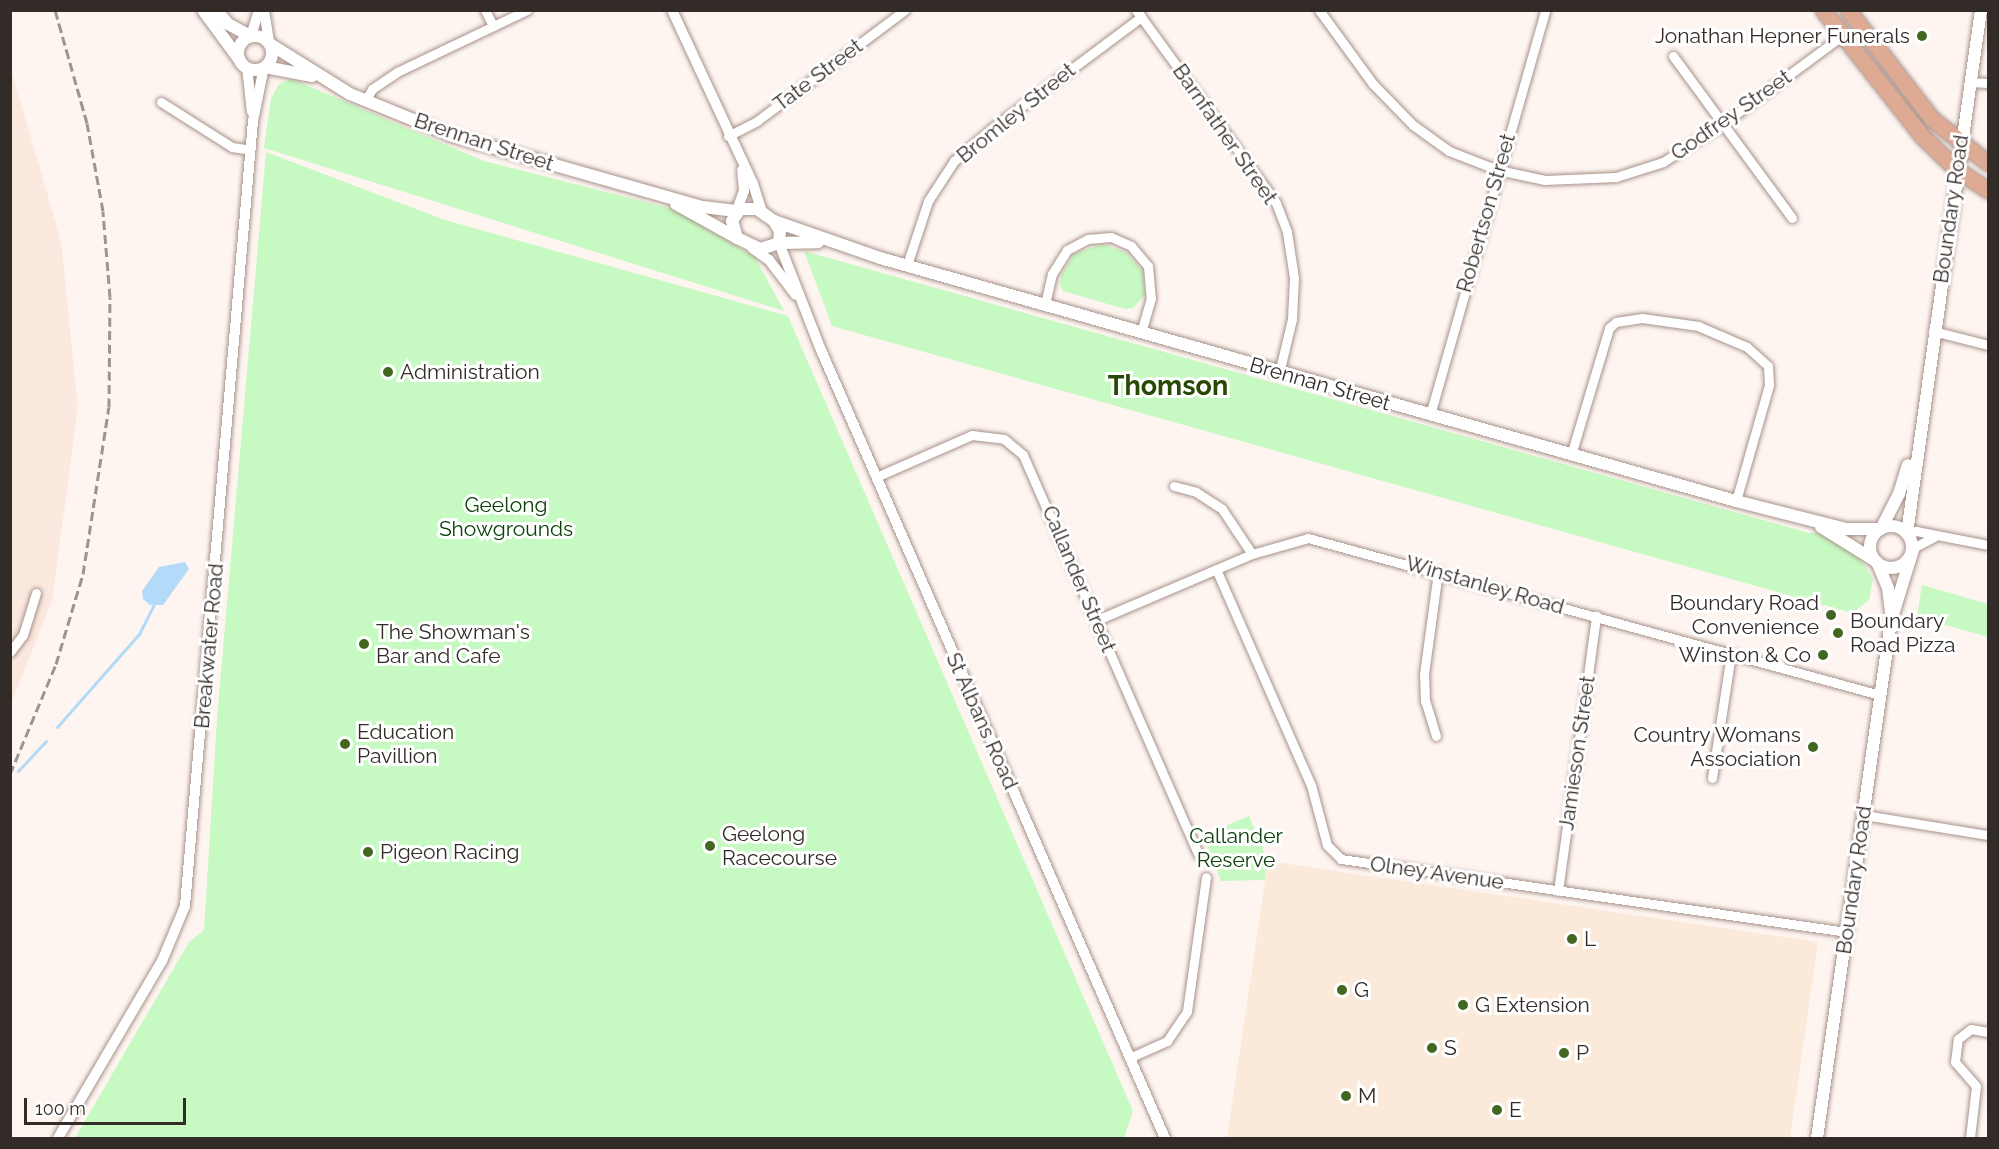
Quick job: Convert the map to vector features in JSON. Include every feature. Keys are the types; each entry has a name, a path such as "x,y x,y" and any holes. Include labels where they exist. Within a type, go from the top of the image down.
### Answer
{"highway":[{"path":"1823,10 1903,115 1958,170 1989,190"},
{"path":"1848,10 1932,119 1989,163"}],"main road":[{"path":"203,10 243,64 264,67 271,59 269,43 228,24 216,10"},
{"name":"Boundary Road","path":"1907,534 1933,331 1981,10"},
{"path":"243,64 240,46 251,36"},
{"name":"Brennan Street","path":"269,43 324,80 365,101 453,136 648,191 736,210"},
{"name":"Brennan Street","path":"264,67 294,70 324,80"},
{"name":"Brennan Street","path":"648,191 745,244"},
{"path":"736,210 762,211 774,221 780,231 779,243 768,249 745,244 732,229 736,210"},
{"name":"Brennan Street","path":"774,221 834,244 1280,373 1736,501 1851,530 1881,529"},
{"name":"Brennan Street","path":"779,243 834,244"},
{"name":"Boundary Road","path":"1881,529 1901,490 1923,409"},
{"name":"Brennan Street","path":"1807,520 1875,561"},
{"path":"1895,527 1907,534 1913,549 1898,567 1888,568 1875,561 1870,544 1881,529 1895,527"},
{"name":"Boundary Road","path":"1817,1138 1891,620 1913,549"},
{"name":"Boundary Road","path":"1875,561 1889,591 1891,620"}],"street":[{"path":"251,36 259,10"},
{"path":"264,10 269,43"},
{"path":"485,10 493,26"},
{"path":"365,101 372,89 392,75 527,10"},
{"path":"672,10 762,211"},
{"name":"Tate Street","path":"728,136 757,121 905,10"},
{"name":"Godfrey Street","path":"1319,10 1373,84 1413,125 1449,150 1498,170 1545,180 1617,177 1663,162 1724,123 1843,35"},
{"name":"Robertson Street","path":"1430,415 1545,10"},
{"name":"Bromley Street","path":"907,265 928,201 954,161 1138,14"},
{"name":"Barnfather Street","path":"1138,14 1276,203 1287,232 1294,278 1292,319 1280,373"},
{"path":"1673,56 1792,218"},
{"name":"Breakwater Road","path":"243,64 253,121"},
{"name":"Breakwater Road","path":"58,1138 162,960 185,906 250,150 253,121 264,67"},
{"path":"1970,82 1989,83"},
{"path":"161,102 232,147 250,150"},
{"path":"736,210 744,187 739,158"},
{"path":"1045,304 1059,260 1067,249 1088,239 1111,237 1131,246 1148,266 1151,298 1141,333"},
{"name":"St Albans Road","path":"779,243 801,303 876,477 1165,1138"},
{"name":"St Albans Road","path":"745,244 769,260 801,303"},
{"path":"1571,455 1609,328 1616,322 1642,318 1698,326 1747,347 1768,366 1769,385 1736,501"},
{"path":"1933,331 1989,345"},
{"name":"Callander Street","path":"876,477 972,435 994,435 1015,446 1033,473 1198,854"},
{"path":"1174,486 1196,492 1221,509 1252,554"},
{"path":"1907,534 1914,531 1989,545"},
{"path":"1913,549 1928,537 1946,536"},
{"name":"Winstanley Road","path":"1097,620 1252,554 1308,537 1880,694"},
{"name":"Olney Avenue","path":"1216,569 1311,785 1326,844 1335,855 1346,860 1847,932"},
{"path":"1436,736 1425,702 1424,674 1438,572"},
{"path":"10,652 23,635 36,593"},
{"name":"Jamieson Street","path":"1558,891 1596,616"},
{"path":"1712,778 1731,654"},
{"path":"1864,815 1989,835"},
{"path":"1129,1058 1167,1041 1187,1011 1206,878"},
{"path":"1970,1138 1976,1086 1955,1062 1958,1039 1971,1029 1989,1032"}],"shaded area":[{"path":"10,65 61,241 78,408 52,601 11,704"},
{"path":"1268,861 1818,942 1790,1138 1227,1138"}],"green space":[{"path":"292,79 484,161 673,209 755,257 784,311 264,148 271,98 279,84"},
{"name":"Geelong Showgrounds","path":"266,152 445,220 788,316 1133,1111 1124,1138 75,1138 189,942 204,930 217,719"},
{"path":"1102,244 1126,252 1143,271 1145,295 1133,308 1125,309 1063,291 1060,285 1061,275 1074,254"},
{"path":"804,251 1809,533 1819,532 1843,545 1865,565 1873,579 1869,600 1852,613 832,326"},
{"path":"1922,585 1988,604 1988,637 1917,617"},
{"name":"Callander Reserve","path":"1249,816 1268,861 1265,880 1221,881 1203,835"}],"water":[{"path":"185,562 189,569 163,605 150,605 143,599 142,591 159,567"}],"waterway":[{"path":"57,727 139,634 154,605"},
{"path":"18,771 46,741"}],"railway":[{"path":"10,774 56,664 83,574 109,407 110,297 103,211 87,123 55,10"}],"place":[{"name":"Jonathan Hepner Funerals","path":"1922,36"},
{"name":"Administration","path":"388,372"},
{"name":"Boundary Road Convenience","path":"1831,615"},
{"name":"Boundary Road Pizza","path":"1838,633"},
{"name":"The Showman's Bar and Cafe","path":"364,644"},
{"name":"Winston & Co","path":"1823,655"},
{"name":"Education Pavillion","path":"345,744"},
{"name":"Country Womans Association","path":"1813,747"},
{"name":"Geelong Racecourse","path":"710,846"},
{"name":"Pigeon Racing","path":"368,852"},
{"name":"L","path":"1572,939"},
{"name":"G","path":"1342,990"},
{"name":"G Extension","path":"1463,1005"},
{"name":"S","path":"1432,1048"},
{"name":"P","path":"1564,1053"},
{"name":"M","path":"1346,1096"},
{"name":"E","path":"1497,1110"}],"district":[{"name":"Thomson","path":"1168,386"}]}
